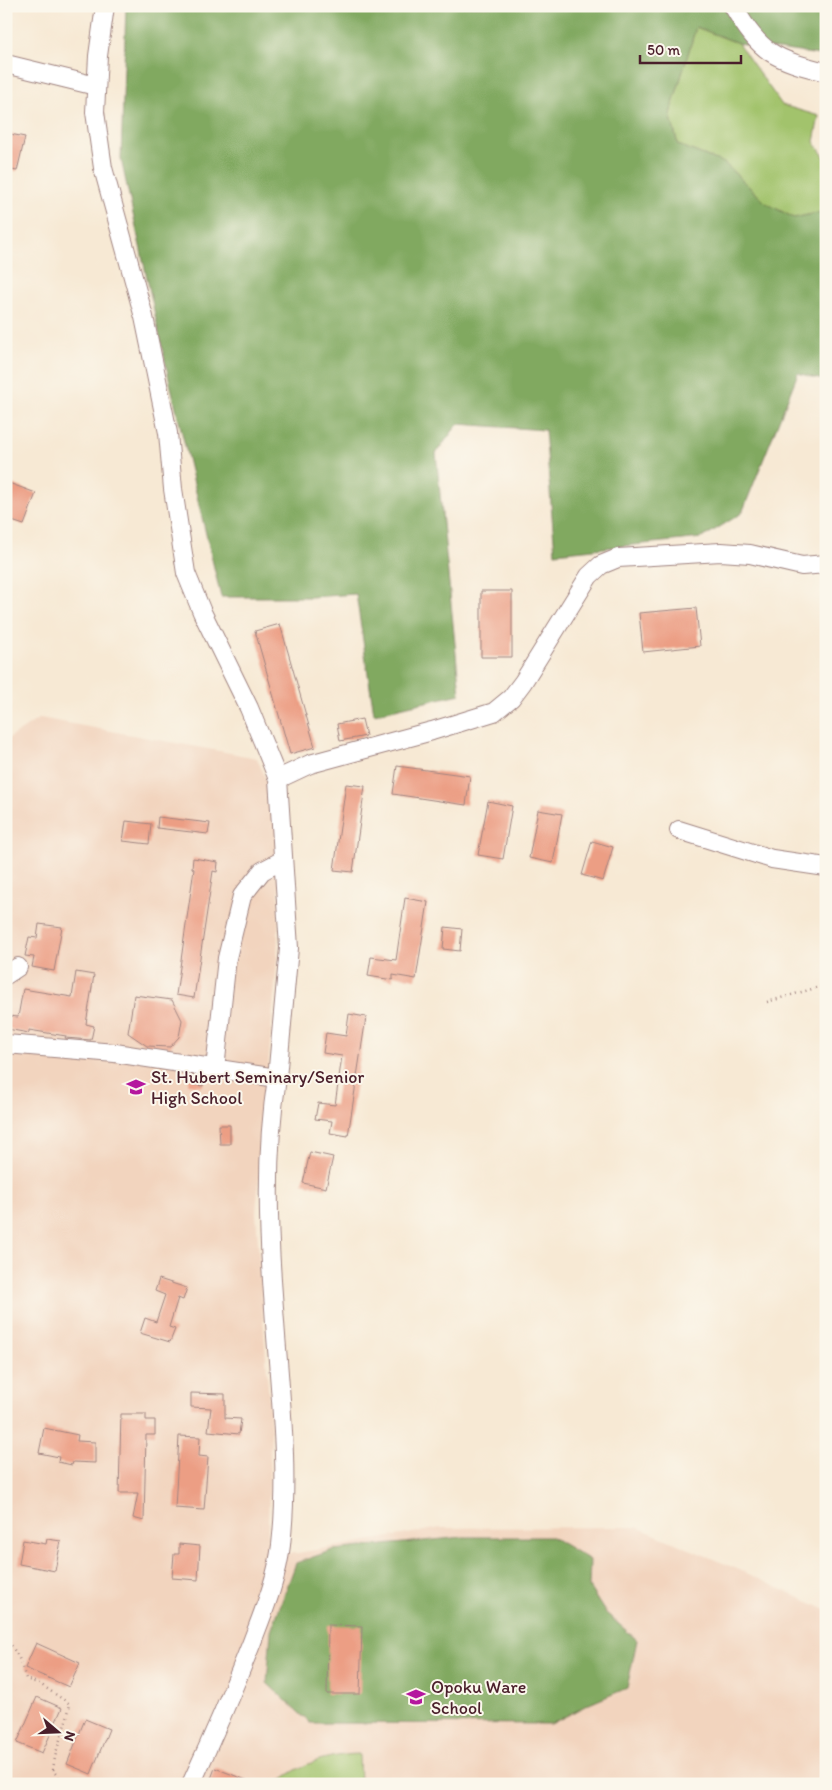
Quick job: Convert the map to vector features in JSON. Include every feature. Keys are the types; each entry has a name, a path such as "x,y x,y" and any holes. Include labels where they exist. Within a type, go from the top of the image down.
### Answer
{"street":[{"path":"105,6 95,112 103,168 144,317 168,433 173,489 186,573 202,612 249,708 278,779 289,948 271,1114 270,1231 284,1431 281,1546 274,1583 226,1707 191,1784"},
{"path":"733,6 745,26 763,48 779,58 826,72"},
{"path":"6,64 96,86"},
{"path":"278,779 310,764 494,712 511,698 523,682 590,576 601,564 618,558 721,552 750,554 802,566 826,564"},
{"path":"679,830 772,858 826,867"},
{"path":"215,1069 227,958 242,896 262,870 283,860"},
{"path":"6,1044 115,1053 276,1078"}],"path":[{"path":"768,1002 826,985"},
{"path":"6,1637 19,1658 26,1680 40,1684 70,1704 66,1724 55,1753 53,1771 65,1784"}],"shaded area":[{"path":"40,718 257,758 281,818 277,960 256,1213 271,1432 267,1554 298,1553 441,1528 637,1527 742,1571 826,1610 826,1784 6,1784 6,740"}],"green space":[{"path":"126,6 826,6 826,56 738,43 696,27 670,114 678,145 724,163 766,203 794,218 826,211 826,381 798,373 742,513 702,538 555,553 545,430 458,424 436,453 460,694 374,714 356,594 311,597 221,597 167,370 121,159"},
{"path":"696,27 738,43 782,105 819,116 814,142 826,159 826,211 794,218 766,203 724,163 678,145 670,114"},
{"path":"463,1537 552,1537 590,1560 589,1587 605,1612 637,1640 627,1688 587,1705 551,1724 310,1723 267,1683 271,1631 296,1563 333,1550"},
{"path":"359,1754 360,1784 276,1784 295,1771 325,1758"}],"building":[{"path":"10,134 25,137 17,171 6,169 6,136 10,137"},
{"path":"6,482 36,493 24,525 6,519"},
{"path":"481,591 512,591 512,657 481,657"},
{"path":"696,608 700,646 643,652 639,613"},
{"path":"280,624 315,747 290,754 255,631"},
{"path":"362,719 366,736 340,741 337,724"},
{"path":"397,766 470,776 466,805 393,794"},
{"path":"346,784 365,786 353,872 334,870"},
{"path":"488,801 512,806 503,859 478,855"},
{"path":"538,810 562,814 553,863 529,858"},
{"path":"158,817 210,823 208,834 157,828"},
{"path":"126,821 151,824 149,844 123,841"},
{"path":"592,841 613,847 603,881 582,875"},
{"path":"193,858 218,862 217,872 213,871 194,998 176,995 194,869 192,868"},
{"path":"405,898 428,902 416,979 393,975 393,980 368,976 371,957 396,960"},
{"path":"39,924 62,927 54,971 32,967 34,957 25,956 29,937 37,938"},
{"path":"445,927 462,929 460,951 443,949"},
{"path":"76,972 94,975 86,1024 94,1026 91,1040 65,1038 66,1036 29,1030 29,1033 7,1029 9,1016 18,1017 23,989 72,997"},
{"path":"134,995 172,1000 182,1020 179,1037 170,1047 147,1046 128,1033"},
{"path":"349,1014 366,1017 348,1136 330,1133 332,1121 315,1119 318,1103 335,1105 342,1056 323,1053 326,1033 346,1036"},
{"path":"189,1075 204,1077 203,1086 188,1084"},
{"path":"219,1125 230,1125 230,1144 220,1144"},
{"path":"310,1152 333,1157 326,1188 303,1183"},
{"path":"159,1279 187,1288 183,1300 178,1298 169,1327 175,1329 170,1342 140,1333 145,1318 156,1322 165,1295 155,1291"},
{"path":"191,1393 225,1394 225,1418 241,1419 239,1434 208,1431 211,1408 191,1407"},
{"path":"121,1414 146,1414 146,1420 155,1420 155,1435 146,1435 144,1521 133,1518 138,1493 119,1493"},
{"path":"44,1428 78,1435 77,1441 95,1442 95,1463 73,1462 72,1465 58,1462 59,1457 39,1453"},
{"path":"179,1436 200,1437 199,1456 208,1457 204,1510 175,1508"},
{"path":"47,1539 61,1541 55,1571 19,1564 23,1540 46,1544"},
{"path":"179,1544 200,1546 198,1580 172,1578 174,1554 179,1554"},
{"path":"328,1625 362,1626 360,1694 327,1694"},
{"path":"36,1643 80,1663 69,1687 25,1668"},
{"path":"37,1697 62,1708 42,1753 17,1743"},
{"path":"85,1719 109,1729 91,1774 67,1764"},
{"path":"215,1768 254,1783 254,1784 209,1784"}],"place":[{"name":"St. Hubert Seminary/Senior High School","path":"136,1087"},
{"name":"Opoku Ware School","path":"416,1697"}]}
